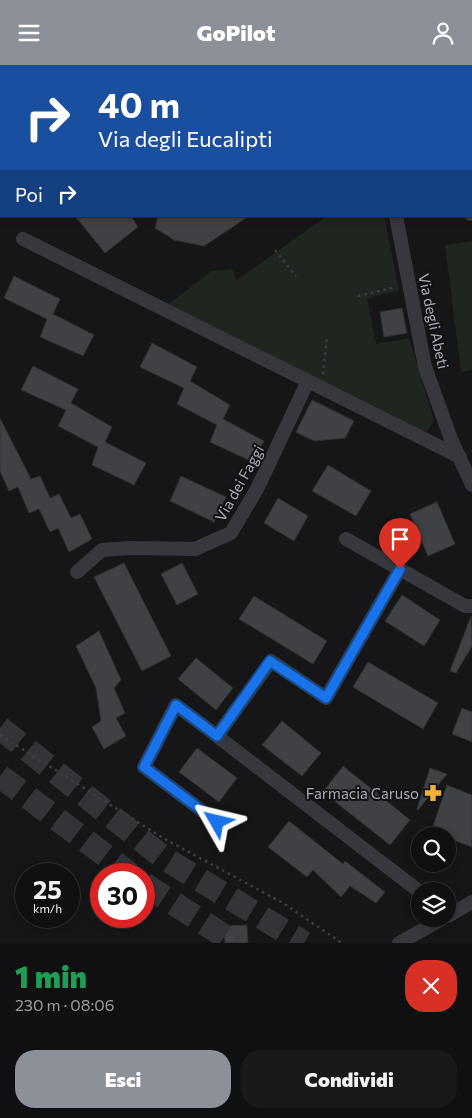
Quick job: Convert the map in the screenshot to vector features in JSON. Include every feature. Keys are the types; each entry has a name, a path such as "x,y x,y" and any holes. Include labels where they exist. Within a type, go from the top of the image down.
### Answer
{"street":[{"name":"Via degli Abeti","path":"396,217 425,367 472,485"},
{"path":"23,239 460,457"},
{"name":"Via dei Faggi","path":"77,572 102,550 131,548 195,549 231,533 315,385"},
{"path":"346,539 465,606 472,606"},
{"path":"217,736 270,661 326,698 400,569"},
{"path":"217,822 144,767 176,705 411,885"},
{"path":"456,911 472,902"},
{"path":"399,943 427,927"}],"path":[{"path":"276,250 296,276"},
{"path":"358,296 410,283"},
{"path":"315,385 327,337"},
{"path":"0,735 163,837 284,903 342,943"}],"shaded area":[{"path":"326,217 384,217 399,291 367,298 376,344 409,338 434,420 427,432 406,427 169,304 211,271 232,269 237,280"},
{"path":"472,241 472,370 461,372 445,245"}],"building":[{"path":"76,217 132,217 138,227 105,253"},
{"path":"158,217 248,217 204,246 174,240 155,228"},
{"path":"14,276 60,299 53,314 94,335 83,356 40,337 47,319 4,298"},
{"path":"402,308 407,333 384,337 380,312"},
{"path":"152,343 197,367 190,381 230,405 223,419 264,441 253,462 210,442 217,425 177,404 184,388 140,367"},
{"path":"33,366 78,389 71,403 112,427 105,442 146,463 134,485 92,465 98,447 58,426 66,410 21,390"},
{"path":"312,400 354,421 345,438 314,441 296,432"},
{"path":"0,418 31,479 40,476 50,498 59,494 71,518 80,514 92,539 69,552 58,528 50,532 39,509 29,513 18,487 9,491 0,471"},
{"path":"328,465 371,491 356,516 312,491"},
{"path":"181,476 226,497 214,522 170,501"},
{"path":"278,498 308,516 294,541 264,523"},
{"path":"437,502 455,544 428,556 410,514"},
{"path":"124,563 171,656 142,671 94,577"},
{"path":"182,563 198,594 177,605 161,574"},
{"path":"402,595 440,620 424,646 385,621"},
{"path":"254,596 327,641 313,664 239,619"},
{"path":"471,616 472,646 456,673 450,671"},
{"path":"99,631 121,680 114,688 125,713 116,718 126,736 104,749 92,727 101,721 96,688 76,646"},
{"path":"196,658 233,688 216,710 178,679"},
{"path":"368,662 438,703 423,729 353,687"},
{"path":"462,708 472,712 472,742 452,734"},
{"path":"282,721 321,753 302,776 262,745"},
{"path":"197,748 237,778 219,802 179,772"},
{"path":"343,766 410,820 390,845 323,792"},
{"path":"430,768 447,774 418,810 417,809"},
{"path":"447,785 472,795 472,847 456,841 456,827 433,827"},
{"path":"289,821 343,864 345,861 385,892 376,903 350,886 341,897 313,870 307,877 268,847"},
{"path":"247,925 248,943 225,943 224,926"}],"tunnel":[{"path":"0,728 164,858 304,943"},
{"path":"0,776 115,863"},
{"path":"155,891 235,943"}],"place":[{"name":"Farmacia Caruso","path":"433,793"}],"route":[{"path":"217,822 144,767 176,705 217,736 270,661 326,698 400,569"}]}
